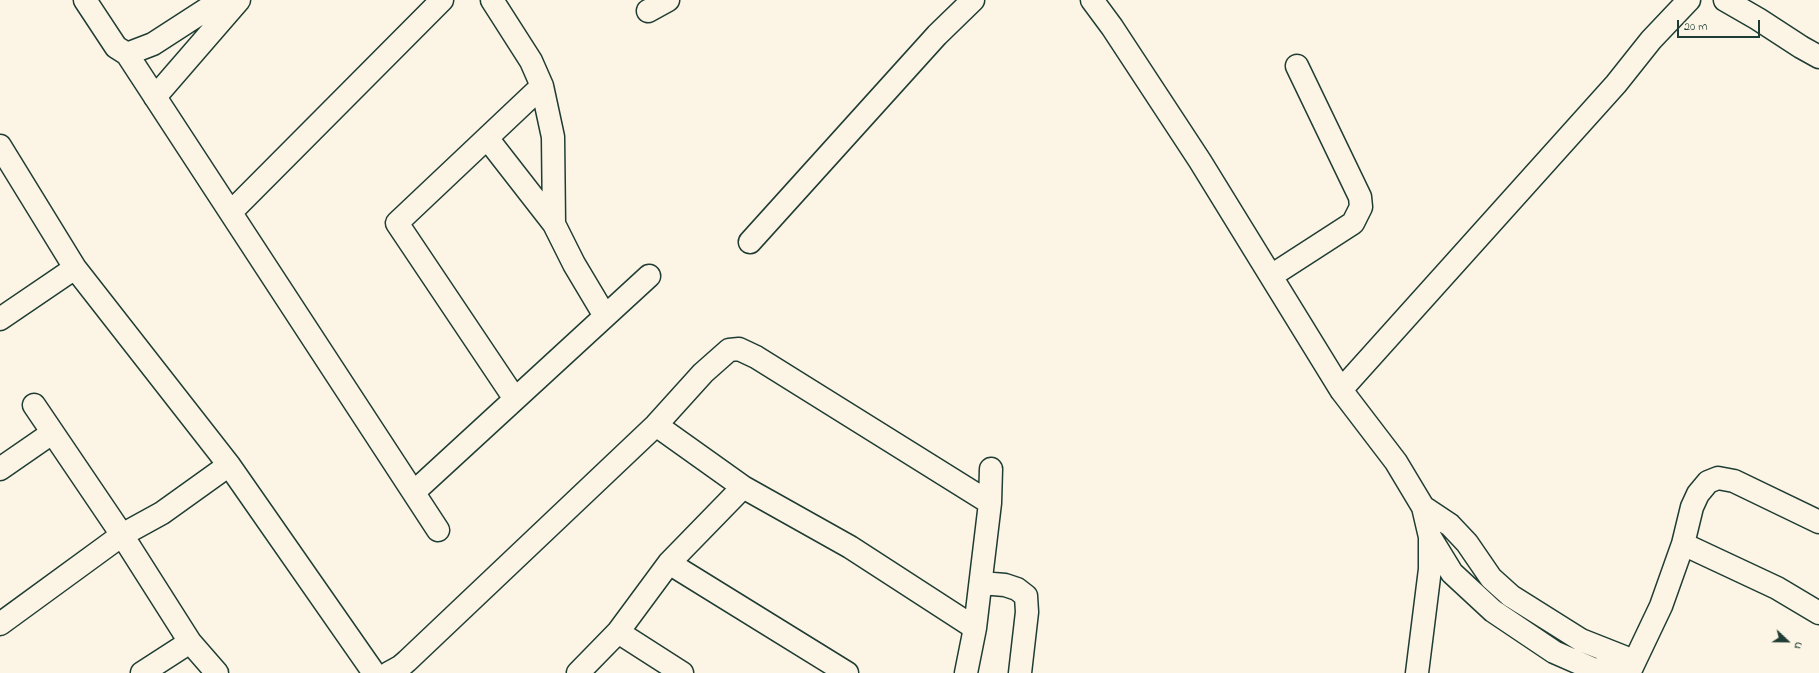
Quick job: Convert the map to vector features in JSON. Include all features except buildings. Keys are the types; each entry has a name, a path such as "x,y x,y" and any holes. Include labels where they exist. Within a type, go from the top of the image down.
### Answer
{"street":[{"path":"85,0 116,47 127,54 438,530"},
{"path":"127,54 153,44 220,0"},
{"path":"155,97 239,0"},
{"path":"231,212 442,0"},
{"path":"492,0 531,61 542,86 553,137 554,224"},
{"path":"648,11 668,0"},
{"path":"750,242 936,35 973,0"},
{"path":"1092,0 1112,27 1200,160 1341,390 1396,462 1423,506 1430,538 1430,569 1417,673"},
{"path":"1341,390 1606,95 1651,40 1688,0"},
{"path":"1726,0 1758,18 1801,47 1819,57"},
{"path":"1271,276 1353,223 1361,207 1360,197 1297,66"},
{"path":"515,399 397,223 542,86"},
{"path":"487,138 554,224 574,264 605,316"},
{"path":"0,146 75,268 229,465 374,673"},
{"path":"0,319 75,268"},
{"path":"414,492 648,276"},
{"path":"400,671 656,425 703,373 729,350 739,349 756,357 990,503"},
{"path":"34,405 122,535 190,642 217,673"},
{"path":"656,425 743,487 850,547 975,628"},
{"path":"0,469 52,433"},
{"path":"0,624 122,535 162,513 229,465"},
{"path":"966,673 975,628 981,583 990,503 991,468"},
{"path":"1625,671 1661,606 1683,544 1692,507 1698,494 1708,482 1718,478 1734,481 1819,522"},
{"path":"578,673 618,632 669,563 743,487"},
{"path":"1423,506 1450,525 1467,543 1490,578 1512,596 1581,640 1624,657 1625,671"},
{"path":"1430,538 1452,573 1493,611 1554,652 1593,669 1625,671"},
{"path":"1683,544 1777,588 1819,613"},
{"path":"669,563 847,673"},
{"path":"981,583 1005,585 1017,589 1026,596 1027,612 1020,673"},
{"path":"1530,636 1540,615"},
{"path":"618,632 682,673"},
{"path":"142,673 190,642"}]}
